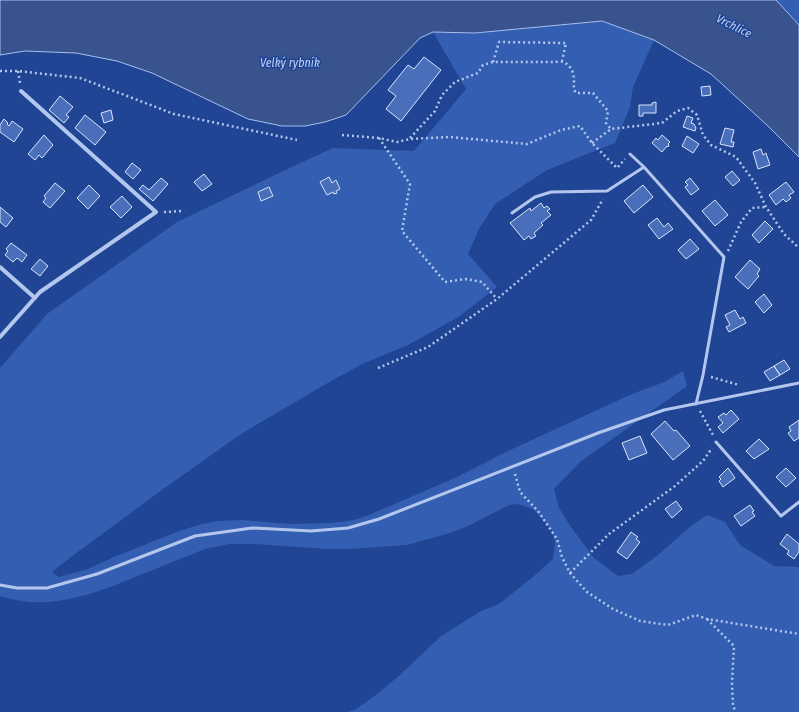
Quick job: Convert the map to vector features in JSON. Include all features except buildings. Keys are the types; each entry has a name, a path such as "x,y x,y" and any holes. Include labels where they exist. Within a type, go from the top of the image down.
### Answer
{"street":[{"path":"0,337 40,292 156,212 21,91"},
{"path":"0,267 35,298"}],"lane":[{"path":"630,154 644,167 724,257 704,375 696,404"},
{"path":"512,213 535,197 551,192 607,191 644,167"},
{"path":"0,584 17,588 47,588 98,574 195,536 252,528 311,531 348,528 379,519 598,433 664,410 799,383"},
{"path":"716,442 781,516 799,502"}],"path":[{"path":"493,62 499,42 566,43 562,61"},
{"path":"410,139 435,111 442,95 455,82 478,73 483,65 493,62 562,61 569,66 574,73 573,90 576,93 592,93 608,111 606,123 611,130"},
{"path":"0,71 18,71 80,78 174,114 297,140"},
{"path":"592,143 611,130 662,123 677,111 688,108 697,115 703,135 711,145 736,157 756,183 766,207 784,234 799,248"},
{"path":"342,135 380,138 397,142 410,139 450,137 527,144 561,130 580,126 592,143 617,168 630,154"},
{"path":"380,138 410,184 402,231 445,282 466,279 482,282 497,299"},
{"path":"378,368 428,347 497,299 591,220 607,191"},
{"path":"724,257 741,222 752,208 766,207"},
{"path":"156,212 183,211"},
{"path":"704,375 758,391"},
{"path":"570,573 609,534 675,486 704,461 716,442 696,404"},
{"path":"512,467 520,492 538,511 556,539 562,557 570,573 587,592 613,609 640,621 668,625 696,615 707,619 799,634"},
{"path":"707,619 734,646 732,683 733,706 736,712"}],"shaded area":[{"path":"776,0 799,0 799,25 797,22"},
{"path":"602,21 654,40 633,87 630,107 615,143 547,170 495,204 479,229 468,254 497,287 457,318 408,345 362,364 241,434 166,487 52,572 59,577 88,569 179,531 218,521 242,520 289,524 332,523 354,520 457,477 506,452 632,394 664,382 683,371 687,386 580,462 554,489 559,508 594,558 618,576 632,574 658,555 691,526 707,515 725,522 740,545 774,566 799,567 799,712 348,712 356,709 376,695 401,674 441,636 481,611 499,604 553,559 555,543 551,529 533,509 518,504 509,505 470,525 450,533 407,545 327,549 255,544 229,544 205,549 113,586 71,599 29,602 0,596 0,368 47,314 177,222 333,148 414,151 466,89 433,32 475,33"}],"water":[{"name":"Velký rybník","path":"0,0 776,0 799,25 799,157 768,126 711,74 654,40 602,21 475,33 433,32 420,38 346,115 325,122 305,126 282,126 248,119 152,73 117,61 76,53 25,51 0,55"}],"water label":[{"name":"Vrchlice","path":"734,26"}]}
